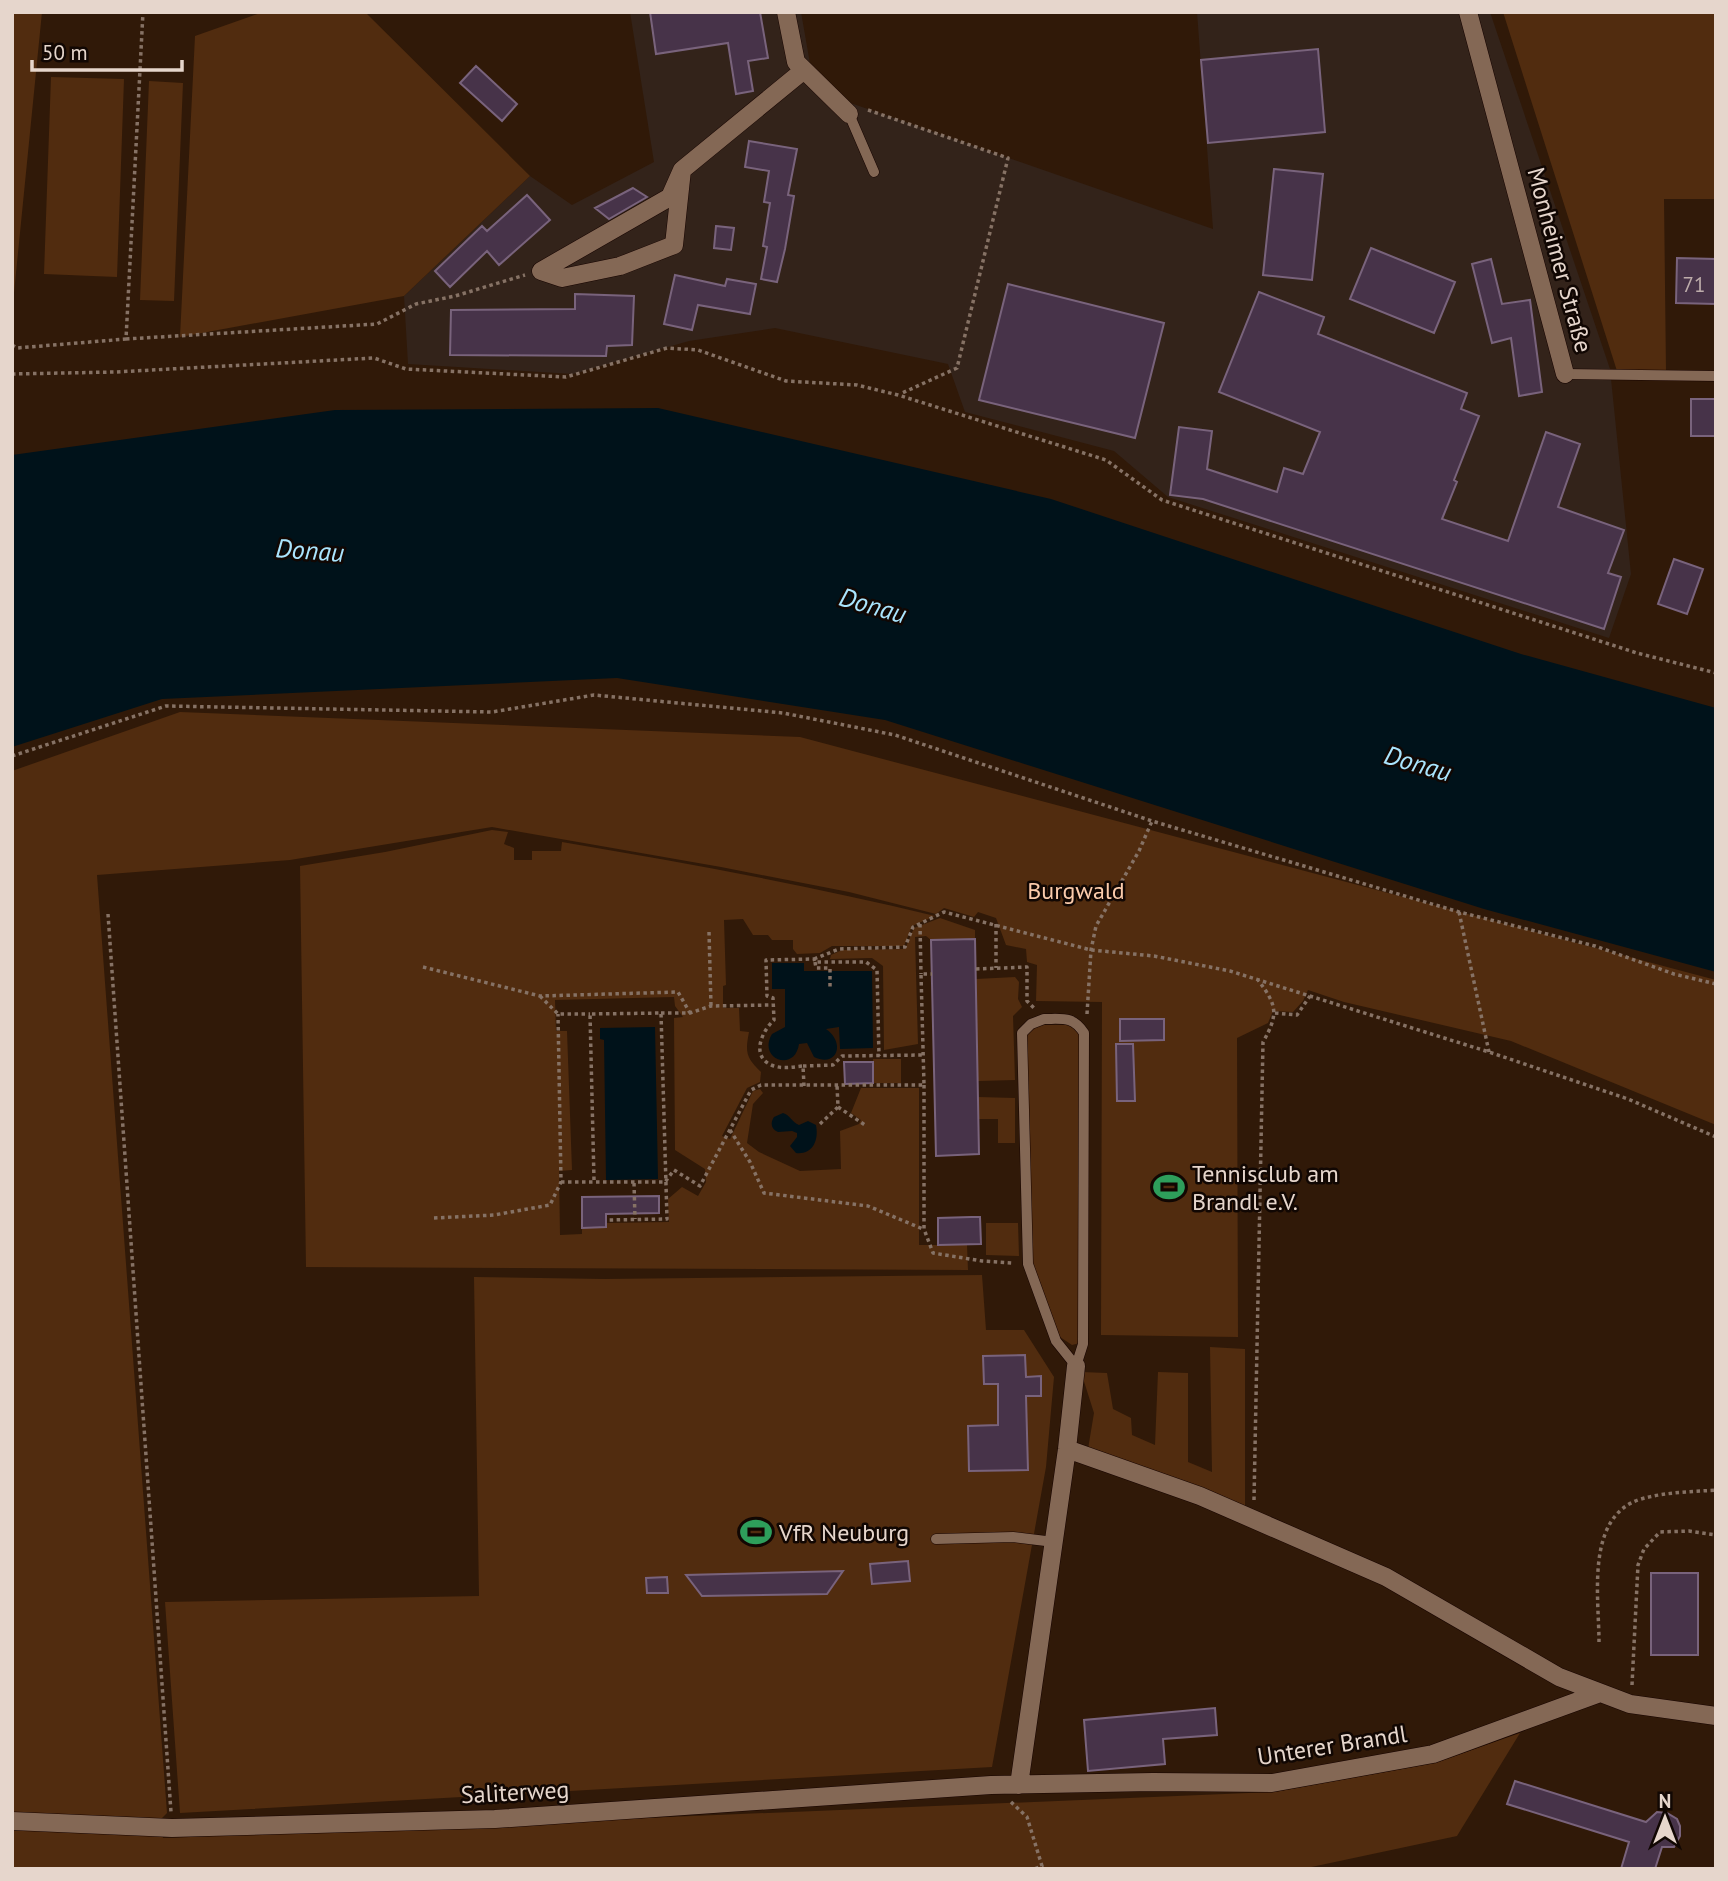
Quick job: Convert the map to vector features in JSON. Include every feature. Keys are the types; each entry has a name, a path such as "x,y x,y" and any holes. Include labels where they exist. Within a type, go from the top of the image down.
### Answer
{"street":[{"path":"786,12 796,62 849,114"},
{"name":"Monheimer Straße","path":"1468,12 1565,374"},
{"path":"541,271 670,197 682,170 804,70"},
{"path":"541,271 562,278 620,266 674,245 682,170"},
{"path":"1019,1784 1067,1449 1076,1366"},
{"path":"1067,1449 1200,1496 1386,1577 1559,1677 1630,1704 1716,1716"},
{"name":"Unterer Brandl","path":"1019,1784 1272,1783 1433,1754 1600,1693"},
{"name":"Saliterweg","path":"12,1821 172,1828 495,1819 1019,1784"}],"lane":[{"path":"849,114 874,172"},
{"name":"Monheimer Straße","path":"1565,374 1716,376"},
{"path":"1066,1019 1077,1023 1084,1033 1083,1344 1076,1366 1056,1341 1028,1264 1023,1033 1031,1024 1044,1020 1066,1019"},
{"path":"936,1539 1013,1537 1054,1542"}],"path":[{"path":"127,339 143,12"},
{"path":"833,98 1008,158 957,368 898,395"},
{"path":"12,345 17,348 377,324 416,303 455,296 541,271"},
{"path":"12,374 115,372 374,358 407,369 566,377 667,348 698,349 786,382 857,386 898,395 1106,460 1163,500 1637,653 1716,673"},
{"path":"12,756 166,706 492,712 594,695 783,713 895,735 1152,821 1459,912 1595,946 1674,974 1716,984"},
{"path":"1084,1033 1091,950 1097,926 1139,851 1152,821"},
{"path":"814,960 839,949 905,947 913,927 944,912 1091,950 1154,956 1230,971 1629,1099 1716,1137"},
{"path":"1459,912 1489,1052"},
{"path":"108,914 172,1828"},
{"path":"920,924 924,1229 933,1253 982,1261 1028,1264"},
{"path":"996,924 996,968"},
{"path":"709,932 711,1006"},
{"path":"879,1056 877,970 866,962 766,960 767,996 773,998 774,1020 764,1029 760,1039 764,1060 772,1066 784,1068 833,1065 842,1056 879,1056 922,1055"},
{"path":"814,960 816,968 830,968 830,989"},
{"path":"423,967 540,996 678,992 690,1013"},
{"path":"976,970 1027,967 1027,1001 1044,1020"},
{"path":"921,974 932,974"},
{"path":"1253,1519 1263,1042 1273,1025 1275,1013 1272,999 1257,979"},
{"path":"435,1218 494,1215 550,1205 561,1182 558,1014 540,996"},
{"path":"1275,1013 1297,1015 1310,996"},
{"path":"558,1014 690,1013 711,1006 772,1005"},
{"path":"606,1220 667,1219 661,1013"},
{"path":"590,1014 594,1180"},
{"path":"803,1066 804,1086"},
{"path":"665,1182 674,1170 700,1186 751,1090 761,1085 924,1085"},
{"path":"820,1124 838,1107 837,1085"},
{"path":"838,1107 865,1125"},
{"path":"730,1130 750,1162 764,1192 868,1206 924,1229"},
{"path":"561,1182 665,1182"},
{"path":"634,1183 635,1220"},
{"path":"1599,1642 1599,1556 1602,1538 1609,1524 1623,1507 1639,1500 1660,1495 1716,1490"},
{"path":"1630,1704 1639,1565 1644,1549 1660,1532 1689,1531 1716,1535"},
{"path":"991,1785 1027,1817 1042,1866 1034,1869"}],"shaded area":[{"path":"630,12 801,12 812,75 839,99 1213,229 1197,12 1490,12 1610,369 1631,574 1609,638 1168,497 1114,451 965,412 948,364 775,328 689,341 573,374 408,364 404,296 530,176 572,205 654,162"}],"green space":[{"path":"12,12 42,12 12,313"},
{"path":"263,12 365,12 530,176 404,296 180,337 195,36"},
{"path":"1503,12 1716,12 1716,199 1664,199 1666,371 1617,371"},
{"path":"51,77 124,79 117,277 44,274"},
{"path":"149,81 183,83 174,301 140,300"},
{"name":"Burgwald","path":"180,712 800,737 1716,980 1716,1125 1511,1041 1344,1002 1308,990 1293,1012 1273,1011 1268,1023 1237,1038 1238,1337 1101,1335 1102,1002 1036,1001 1037,965 1027,962 1026,949 1006,945 996,918 978,912 974,917 944,908 936,914 849,892 492,827 290,860 97,875 167,1813 161,1819 163,1838 1274,1792 1435,1763 1520,1733 1457,1836 1302,1869 12,1869 12,771"},
{"path":"492,830 508,832 504,844 514,848 514,860 532,860 532,851 561,851 562,842 749,876 935,916 912,926 904,946 832,946 820,953 797,954 793,949 793,940 772,940 768,935 753,935 743,919 724,920 726,985 723,986 723,1008 739,1008 740,1031 749,1032 748,1054 761,1072 760,1082 747,1088 722,1136 730,1139 753,1091 760,1089 763,1093 753,1104 747,1143 759,1152 800,1171 841,1169 840,1131 859,1124 861,1120 851,1113 861,1088 919,1088 919,1245 967,1245 968,1270 306,1267 300,866","holes":["674,997 675,1006 683,1017 674,1018 675,1150 705,1169 706,1182 698,1196 682,1187 668,1199 669,1222 606,1223 606,1227 582,1228 582,1234 560,1235 559,1171 572,1170 567,1031 556,1031 555,1000"]},
{"path":"940,918 975,930 975,939 931,940 926,936 915,937 918,1044 884,1050 883,966 872,958 830,959 831,955 842,950 905,949 914,928"},
{"path":"1015,977 1019,982 1018,999 1022,1007 1013,1016 1015,1080 978,1081 976,979"},
{"path":"1039,1025 1070,1025 1080,1034 1080,1343 1072,1345 1060,1337 1031,1263 1027,1034"},
{"path":"873,1059 901,1059 901,1083 873,1083"},
{"path":"978,1097 1015,1098 1015,1143 998,1143 998,1119 978,1119"},
{"path":"986,1223 1018,1223 1019,1256 986,1255"},
{"name":"VfR Neuburg","path":"982,1275 986,1330 1024,1330 1054,1377 1046,1467 992,1767 180,1813 165,1602 479,1596 474,1277 604,1279"},
{"path":"1210,1347 1245,1349 1245,1510 1088,1449 1094,1413 1081,1372 1107,1373 1113,1409 1131,1418 1132,1435 1155,1445 1158,1372 1188,1373 1188,1462 1212,1472"}],"water":[{"name":"Donau","path":"658,408 1051,499 1521,654 1716,708 1716,972 1484,909 885,720 617,678 162,699 12,747 12,455 335,410"},
{"path":"772,963 804,963 804,971 872,971 873,1048 840,1049 839,1027 826,1029 836,1041 833,1057 822,1060 814,1057 807,1043 799,1044 791,1058 785,1060 773,1056 769,1050 772,1034 785,1027 785,989 772,989"},
{"path":"655,1027 658,1179 606,1180 604,1040 600,1039 600,1028"},
{"path":"783,1113 799,1125 808,1121 816,1125 814,1145 807,1152 796,1153 790,1146 797,1133 778,1132 772,1126 774,1117"}],"building":[{"path":"650,12 760,12 768,58 748,61 753,91 736,94 728,43 656,54"},
{"path":"1318,49 1325,132 1208,143 1201,60"},
{"path":"476,66 517,104 502,121 460,83"},
{"path":"749,141 797,149 788,195 794,196 777,282 761,279 767,247 763,246 770,203 764,202 769,171 745,167"},
{"path":"1274,169 1323,174 1312,280 1263,275"},
{"path":"633,188 647,197 609,219 595,208"},
{"path":"527,195 550,220 499,265 487,251 450,287 435,271 482,226 487,231"},
{"path":"716,226 734,228 731,250 714,248"},
{"path":"1371,248 1455,282 1434,333 1350,299"},
{"path":"1677,258 1716,259 1716,304 1676,303"},
{"path":"1491,259 1502,304 1530,300 1542,392 1519,396 1511,338 1492,343 1472,264"},
{"path":"675,275 725,286 727,279 756,284 750,314 698,305 692,330 664,324"},
{"path":"1008,284 1164,323 1135,438 979,400"},
{"path":"1259,292 1324,317 1318,334 1467,393 1461,409 1479,416 1442,519 1508,541 1546,432 1580,444 1558,507 1624,530 1608,573 1621,577 1604,629 1203,499 1170,495 1179,427 1212,431 1207,469 1277,492 1284,468 1303,474 1320,432 1219,392"},
{"path":"575,294 634,296 632,345 607,346 606,356 450,355 451,310 575,309"},
{"path":"1691,399 1716,399 1716,436 1691,436"},
{"path":"1674,559 1703,569 1687,614 1658,604"},
{"path":"975,939 979,1154 936,1156 931,940"},
{"path":"1120,1019 1164,1019 1164,1040 1120,1041"},
{"path":"1116,1044 1133,1044 1135,1101 1117,1101"},
{"path":"844,1062 873,1062 873,1083 845,1084"},
{"path":"659,1196 659,1213 606,1214 606,1227 582,1228 582,1197"},
{"path":"980,1217 981,1244 938,1245 938,1218"},
{"path":"1025,1355 1026,1377 1041,1376 1041,1396 1026,1396 1028,1470 969,1471 968,1426 998,1425 998,1384 984,1384 983,1356"},
{"path":"908,1561 910,1581 872,1584 870,1564"},
{"path":"843,1571 827,1594 702,1596 686,1575"},
{"path":"1651,1573 1698,1573 1698,1655 1651,1655"},
{"path":"667,1577 668,1593 647,1593 646,1578"},
{"path":"1215,1708 1217,1735 1163,1739 1165,1764 1088,1771 1084,1720"},
{"path":"1515,1781 1646,1822 1657,1812 1667,1813 1677,1819 1680,1836 1674,1847 1662,1847 1655,1869 1621,1869 1629,1842 1507,1804"}],"place":[{"name":"Tennisclub am Brandl e.V.","path":"1169,1187"},
{"name":"VfR Neuburg","path":"756,1532"}]}
